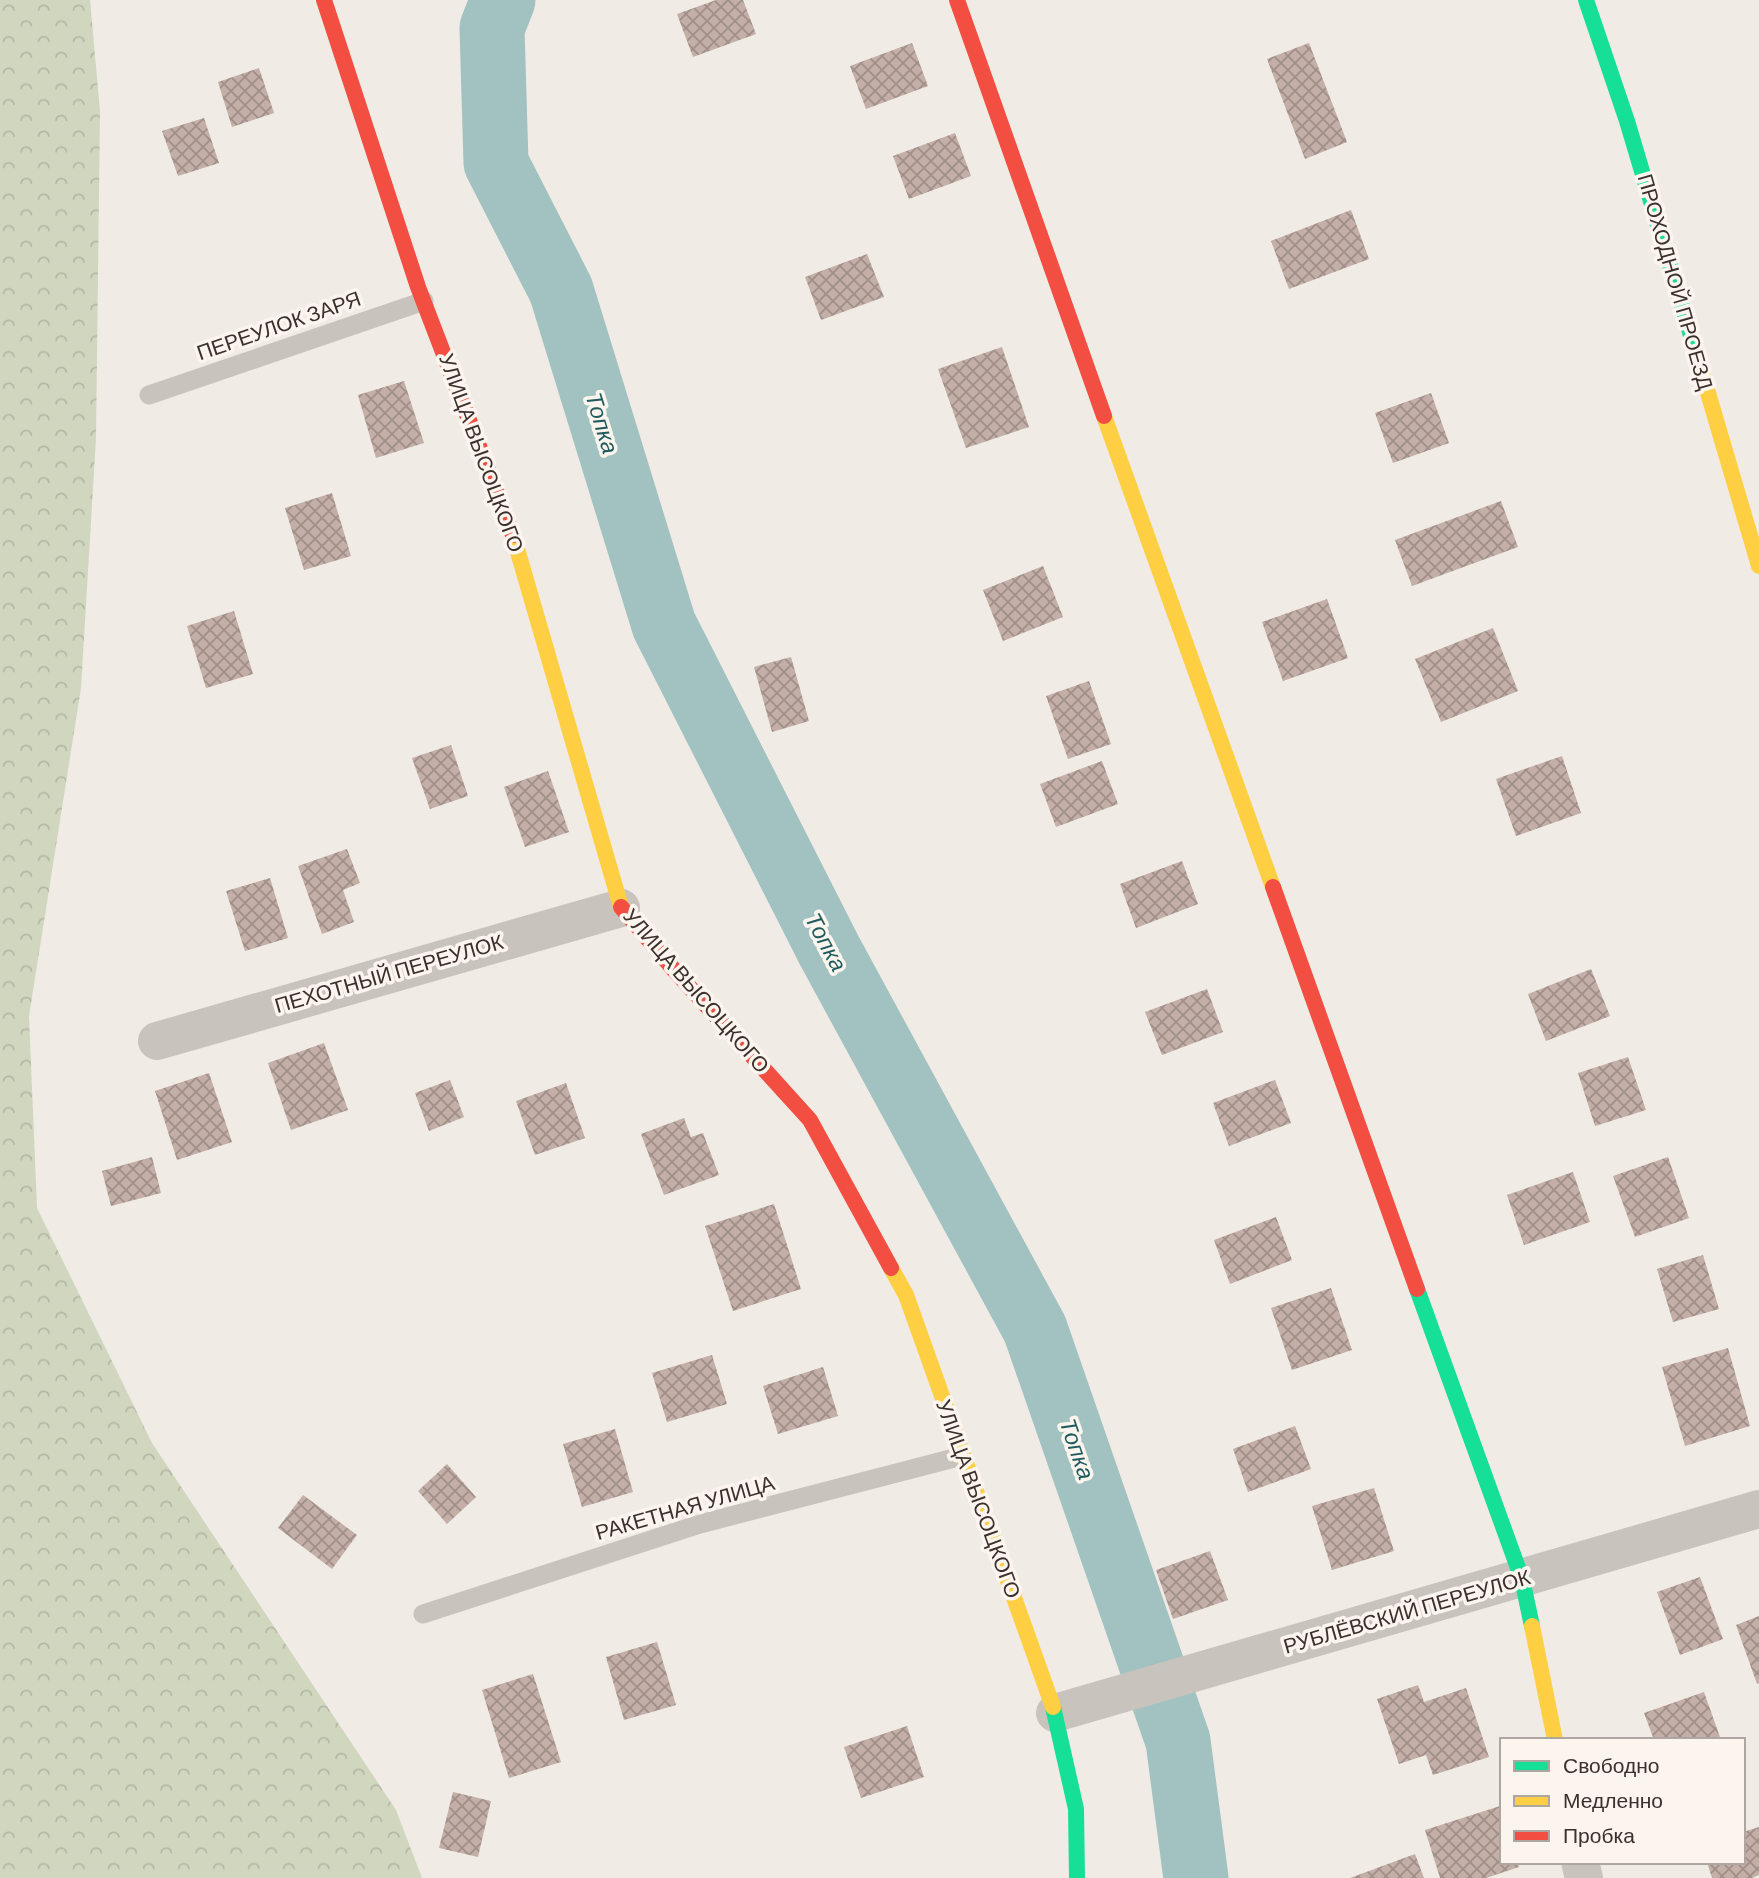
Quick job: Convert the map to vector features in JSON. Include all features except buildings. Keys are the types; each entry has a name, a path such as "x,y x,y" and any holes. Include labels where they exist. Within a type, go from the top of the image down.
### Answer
{"street":[{"name":"УЛИЦА ВЫСОЦКОГО","path":"324,0 424,301 510,525 621,908 810,1120 906,1295 1055,1713 1076,1809 1077,1878"},
{"path":"957,0 1154,557 1522,1579 1555,1738"},
{"name":"ПРОХОДНОЙ ПРОЕЗД","path":"1586,0 1631,134 1758,561"},
{"name":"ПЕХОТНЫЙ ПЕРЕУЛОК","path":"157,1041 621,908"},
{"name":"РУБЛЁВСКИЙ ПЕРЕУЛОК","path":"1055,1713 1759,1509"}],"lane":[{"name":"ПЕРЕУЛОК ЗАРЯ","path":"149,395 424,301"},
{"name":"РАКЕТНАЯ УЛИЦА","path":"423,1614 700,1524 962,1456"}],"green space":[{"path":"0,0 90,0 100,111 96,438 81,688 29,1016 37,1208 152,1443 396,1810 422,1878 0,1878"}],"waterway":[{"name":"Топка","path":"503,0 492,28 496,163 561,290 664,625 829,950 1035,1329 1178,1741 1196,1878"}],"traffic: fast":[{"path":"1586,0 1627,121 1698,359"},
{"path":"1417,1289 1522,1579 1532,1626"},
{"path":"1053,1707 1076,1809 1077,1878"}],"traffic: slow":[{"path":"1698,359 1759,566"},
{"path":"1104,416 1273,887"},
{"path":"513,535 621,907"},
{"path":"891,1268 906,1295 1053,1707"},
{"path":"1532,1626 1555,1738"}],"traffic: jam":[{"path":"324,0 418,287 513,535"},
{"path":"957,0 1104,416"},
{"path":"1273,887 1417,1289"},
{"path":"621,907 810,1120 891,1268"}]}
